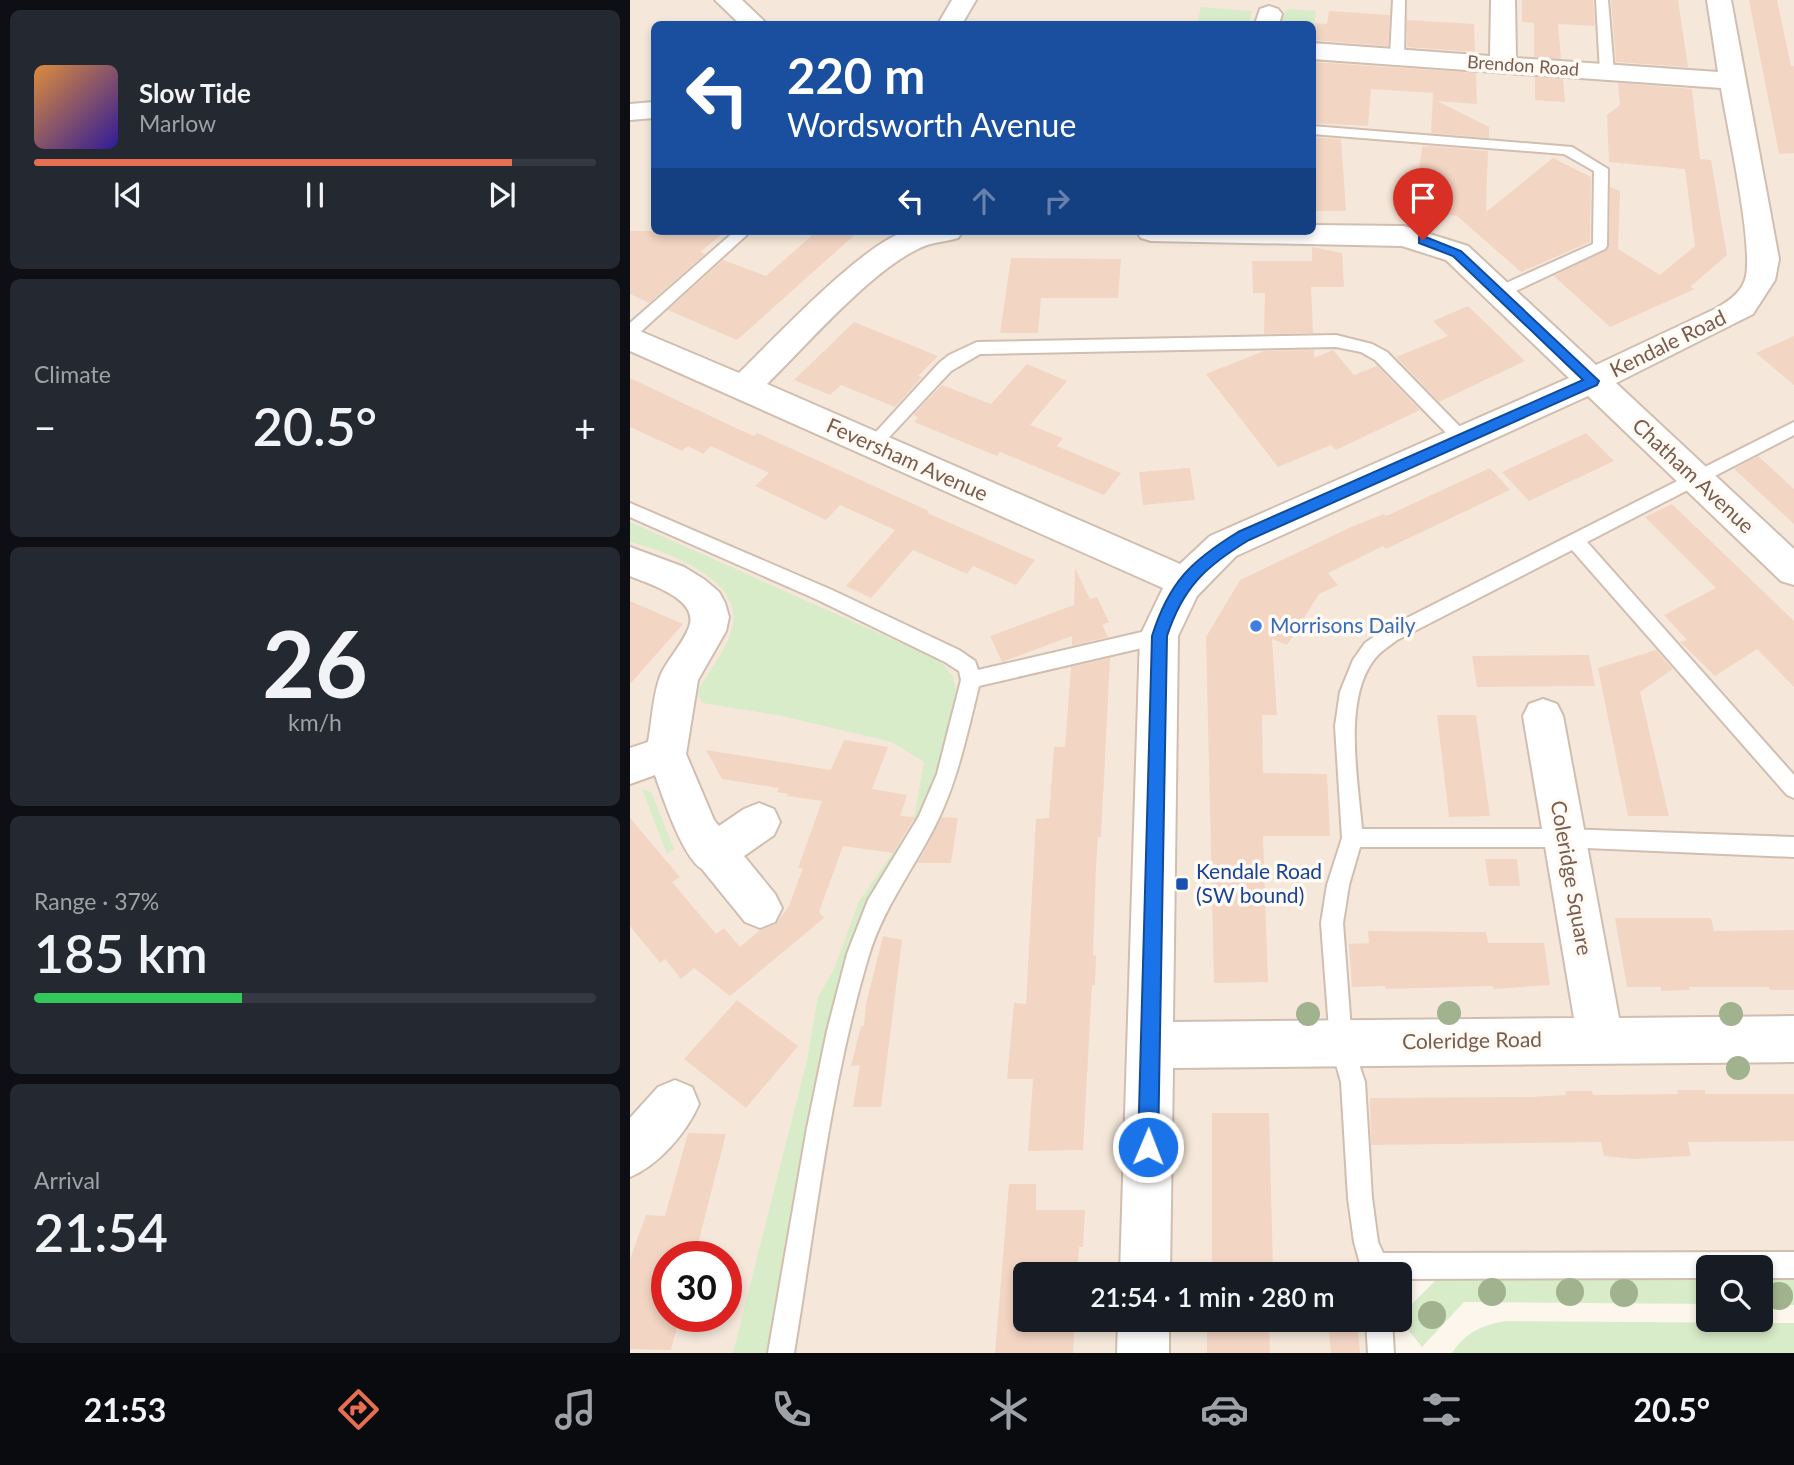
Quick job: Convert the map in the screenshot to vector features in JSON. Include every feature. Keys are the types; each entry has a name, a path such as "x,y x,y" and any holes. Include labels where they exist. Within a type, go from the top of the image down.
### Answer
{"street":[{"path":"727,0 751,21"},
{"path":"952,21 964,0"},
{"path":"1503,0 1503,64"},
{"name":"Kendale Road","path":"1145,1262 1159,636 1165,618 1184,581 1223,546 1592,381 1742,307 1760,281 1765,259 1719,0"},
{"name":"Brendon Road","path":"1316,51 1734,81"},
{"path":"630,112 651,110"},
{"name":"Chatham Avenue","path":"1316,234 1404,236 1457,253 1794,571"},
{"path":"742,389 860,275 888,253 918,238 931,235"},
{"name":"Feversham Avenue","path":"630,338 1184,581"},
{"path":"630,561 671,577 706,603 710,617 708,631 679,677 648,760 713,854 760,908"},
{"name":"Coleridge Square","path":"1543,716 1600,1039"},
{"path":"713,854 759,822"},
{"name":"Coleridge Road","path":"1150,1045 1794,1039"},
{"path":"630,1153 675,1104"},
{"path":"1143,1353 1144,1332"}],"lane":[{"path":"1397,57 1399,0"},
{"path":"1602,0 1608,72"},
{"path":"1316,130 1567,150 1601,169 1600,246 1500,292"},
{"path":"630,331 739,235"},
{"path":"872,445 945,367 954,359 977,348 1336,341 1366,348 1381,356 1461,438"},
{"path":"1373,1262 1366,1242 1360,1198 1353,1082 1341,1043 1332,923 1338,885 1352,838 1345,726 1350,692 1360,666 1372,649 1390,635 1794,428"},
{"path":"630,510 825,595 952,656 968,667 971,680 947,774 927,821 876,907 858,954 838,1031 819,1128 781,1353"},
{"path":"1575,541 1794,789"},
{"path":"971,680 1159,636"},
{"path":"1352,838 1564,838 1794,847"},
{"path":"1412,1270 1794,1265"},
{"path":"1380,1332 1381,1353"}],"shaded area":[{"path":"630,0 1794,0 1794,1265 1773,1265 1773,1255 1696,1255 1696,1265 1013,1262 1013,1332 1380,1332 1381,1353 630,1353"}],"green space":[{"path":"1201,7 1252,11 1250,21 1198,21"},
{"path":"1288,9 1316,11 1315,21 1283,21"},
{"path":"630,522 939,660 953,676 956,691 937,772 920,824 841,980 826,1035 768,1353 733,1353 738,1332 742,1332 742,1317 807,1060 818,997 834,969 859,901 913,824 924,762 892,742 782,716 703,703 697,694 728,641 733,622 732,606 712,579 696,568 679,559 630,542"},
{"path":"642,789 651,792 674,849 667,854"},
{"path":"1441,1275 1696,1275 1696,1304 1464,1302 1422,1347 1410,1332 1412,1332 1412,1304"},
{"path":"1773,1276 1794,1276 1794,1305 1773,1305"},
{"path":"1506,1321 1696,1322 1696,1332 1773,1332 1773,1323 1794,1323 1794,1353 1452,1353 1463,1340 1489,1325"}],"building":[{"path":"1522,0 1593,0 1595,26 1558,24 1561,59 1534,57 1534,23 1522,22"},
{"path":"1611,0 1678,0 1688,67 1616,62"},
{"path":"1749,0 1777,0 1791,66 1794,66 1794,153 1779,154"},
{"path":"1329,11 1390,15 1388,46 1316,40 1316,23 1327,24"},
{"path":"1407,20 1474,24 1475,52 1407,47"},
{"path":"1316,62 1476,73 1477,104 1437,101 1489,127 1489,138 1431,133 1433,93 1371,89 1368,126 1316,123"},
{"path":"1535,77 1563,79 1565,102 1535,100"},
{"path":"1618,83 1692,89 1700,159 1711,160 1727,255 1690,287 1695,289 1610,327 1554,276 1609,247 1610,187 1620,191 1618,249 1660,275 1695,246 1685,169 1609,162 1607,115 1620,105"},
{"path":"1316,137 1341,139 1346,211 1316,211"},
{"path":"1422,147 1488,151 1486,212 1553,158 1591,177 1590,242 1521,272 1457,216 1414,209"},
{"path":"630,231 651,231 651,235 721,235 700,252 705,254 649,303 630,294"},
{"path":"812,235 855,235 737,340 668,310 723,260 766,276"},
{"path":"1312,247 1342,253 1344,287 1311,287 1313,333 1264,334 1265,293 1253,293 1252,261 1312,261"},
{"path":"1011,258 1121,259 1118,298 1041,298 1038,333 1000,333"},
{"path":"1468,306 1525,361 1439,402 1396,357 1448,336 1433,321"},
{"path":"854,322 938,356 918,376 922,377 895,407 841,385 830,395 794,380"},
{"path":"1794,336 1794,385 1756,353"},
{"path":"1314,350 1314,358 1333,350 1354,375 1377,366 1420,410 1336,450 1331,445 1278,467 1206,374 1264,351"},
{"path":"1027,364 1067,381 1030,425 1063,438 1057,446 1121,473 1104,495 1000,452 997,456 914,422 918,417 913,415 942,385 991,404"},
{"path":"630,378 736,428 754,436 757,433 929,511 927,513 1035,560 1016,585 973,566 967,574 913,550 871,598 846,586 895,530 840,505 826,520 755,486 769,473 711,446 703,454 688,446 682,451 630,427"},
{"path":"1586,433 1614,461 1529,501 1502,472"},
{"path":"1758,456 1794,489 1794,524 1734,469"},
{"path":"1190,468 1195,500 1143,505 1139,472"},
{"path":"1490,468 1510,490 1386,549 1383,546 1328,573 1338,585 1319,594 1287,645 1272,639 1277,715 1262,715 1263,773 1327,774 1330,836 1263,836 1268,982 1214,983 1206,637 1240,580 1351,527 1384,514 1386,516"},
{"path":"1672,504 1794,621 1794,687 1757,649 1715,676 1680,642 1687,640 1664,615 1716,588 1645,517"},
{"path":"1075,568 1090,599 1097,597 1109,622 1102,625 1108,637 1072,646 1072,636 1002,662 990,636 1074,605"},
{"path":"630,601 683,624 630,684"},
{"path":"1656,650 1673,669 1640,692 1669,816 1628,816 1598,668"},
{"path":"1589,655 1595,686 1477,687 1472,656"},
{"path":"1110,658 1101,837 1098,837 1096,866 1093,956 1096,955 1095,985 1092,985 1083,1150 1028,1151 1033,1079 1007,1079 1014,1003 1026,1004 1036,819 1049,818 1054,747 1065,747 1071,667"},
{"path":"1437,715 1476,715 1490,816 1449,817"},
{"path":"844,740 888,747 872,789 907,795 900,816 915,817 893,853 843,846 819,912 824,918 730,996 694,968 681,979 665,959 660,963 630,926 630,818 680,877 672,882 716,934 724,928 740,947 760,930 776,924 789,906 803,868 798,868 822,801 787,796 788,794 777,792 779,788 722,779 706,750 831,770"},
{"path":"942,817 958,818 951,863 918,863"},
{"path":"1485,859 1517,859 1520,886 1489,886"},
{"path":"1615,918 1711,918 1714,931 1794,930 1794,990 1770,990 1769,987 1689,987 1690,990 1661,991 1661,987 1627,987"},
{"path":"1368,931 1486,932 1488,943 1544,943 1550,985 1494,989 1493,986 1386,989 1385,986 1352,987 1349,944 1369,943"},
{"path":"883,936 902,940 881,1107 853,1107 860,1065 851,1066 861,1026 864,1026 866,1004"},
{"path":"737,1000 798,1046 746,1108 684,1059"},
{"path":"1677,1090 1705,1090 1705,1094 1794,1094 1794,1141 1688,1142 1691,1156 1633,1159 1604,1156 1601,1142 1371,1145 1370,1098 1531,1097 1566,1095 1565,1091 1592,1091 1593,1095 1678,1094"},
{"path":"1212,1113 1269,1113 1273,1262 1212,1262"},
{"path":"688,1133 726,1134 699,1241 651,1241 651,1332 676,1332 671,1350 630,1349 630,1259 646,1215 665,1216"},
{"path":"1009,1184 1036,1184 1036,1210 1085,1210 1083,1247 1079,1247 1078,1262 1013,1262 1013,1332 1074,1332 1073,1353 995,1353"},
{"path":"1207,1332 1269,1332 1270,1353 1207,1353"},
{"path":"1329,1332 1358,1332 1360,1353 1331,1353"}],"place":[{"name":"Morrisons Daily","path":"1256,626"},
{"name":"Kendale Road (SW bound)","path":"1182,884"}],"route":[{"path":"1148,1147 1159,636 1184,581 1223,546 1592,381 1457,253 1423,240"}]}
